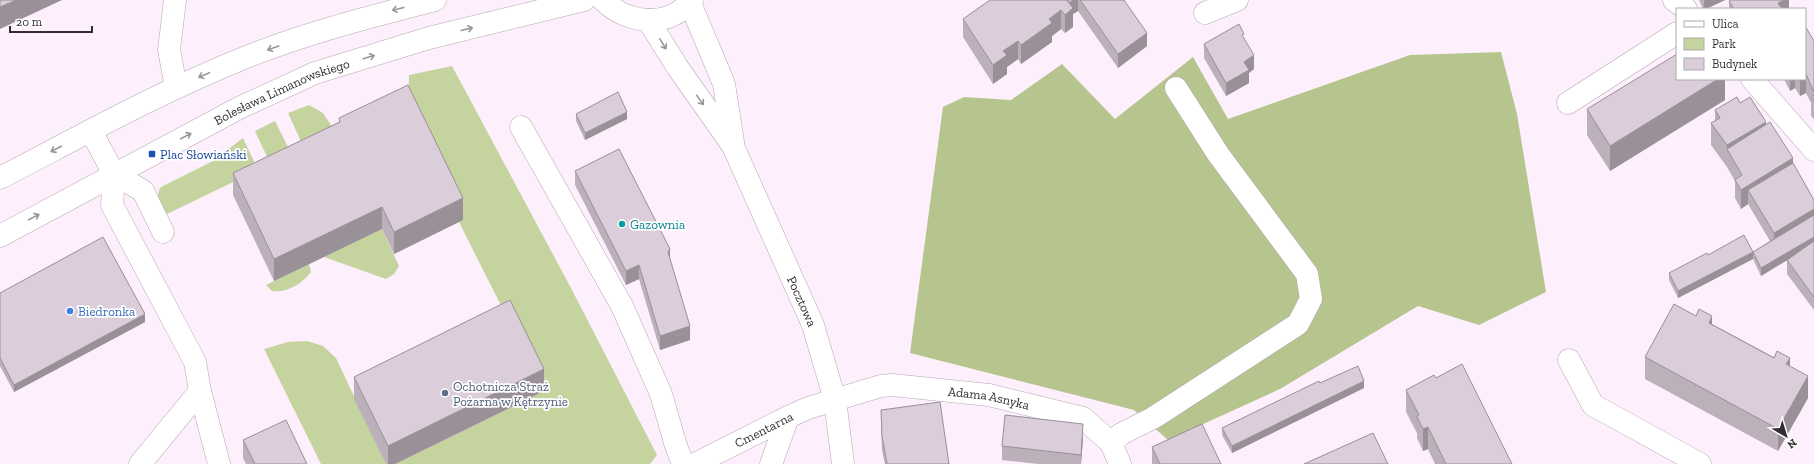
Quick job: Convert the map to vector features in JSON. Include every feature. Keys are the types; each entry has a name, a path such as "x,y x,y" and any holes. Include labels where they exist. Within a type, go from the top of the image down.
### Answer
{"street":[{"path":"175,0 169,50 176,87"},
{"path":"0,178 149,100 240,60 305,36 435,0"},
{"name":"Bolesława Limanowskiego","path":"0,236 239,108 316,73 429,38 584,0"},
{"path":"603,0 612,9 629,18 648,20 671,16 691,2"},
{"path":"1204,13 1237,0"},
{"path":"1674,0 1685,8"},
{"name":"Pocztowa","path":"691,2 724,84 733,146"},
{"name":"Pocztowa","path":"648,20 678,68 733,146 813,325 835,400 843,464"},
{"path":"1568,103 1676,34"},
{"path":"1753,80 1814,150"},
{"path":"1111,443 1121,434 1153,418 1298,324 1311,299 1307,274 1218,154 1176,88"},
{"path":"521,127 622,306 661,394 676,446 683,464"},
{"path":"91,131 114,174 143,191 163,232"},
{"path":"114,174 112,205 195,362 200,391 219,464"},
{"path":"1570,360 1593,406 1700,464"},
{"name":"Adama Asnyka","path":"835,400 881,386 892,385 989,396 1084,418 1111,443 1120,464"},
{"path":"140,464 200,391"},
{"name":"Cmentarna","path":"695,464 788,416 835,400"},
{"path":"771,464 788,416"}],"green space":[{"path":"1501,52 1517,114 1546,292 1479,325 1418,306 1280,389 1168,440 1134,410 910,353 943,107 964,97 1011,100 1062,64 1115,119 1193,57 1228,119 1410,55"},
{"path":"452,66 571,288 657,455 650,464 395,464 544,391 459,222 463,220 408,107 409,75"},
{"path":"309,105 323,113 337,134 304,148 288,113"},
{"path":"275,121 291,153 270,163 255,131"},
{"path":"243,138 258,170 167,214 164,211 160,205 158,197 161,187 213,161"},
{"path":"382,229 399,266 394,274 386,279 324,257"},
{"path":"309,264 311,272 294,287 283,291 272,291 266,285"},
{"path":"307,341 323,346 336,358 386,464 321,464 264,349 288,342"}],"building":[{"path":"0,0 16,0 0,7"},
{"path":"990,0 1067,0 1073,8 1065,15 1061,10 1049,19 1052,23 1021,45 1018,41 1003,51 1007,55 993,65 963,19"},
{"path":"1067,0 1074,0 1069,3"},
{"path":"1080,0 1124,0 1147,33 1118,54"},
{"path":"1784,0 1778,3 1781,8 1733,8 1729,1"},
{"path":"1239,24 1244,34 1242,35 1254,55 1244,62 1249,70 1226,83 1204,44"},
{"path":"1806,28 1814,41 1814,92 1806,74"},
{"path":"1676,55 1676,80 1716,80 1610,146 1587,109"},
{"path":"408,85 463,198 394,232 382,207 274,259 233,173 340,122 339,118"},
{"path":"618,92 627,112 585,133 576,114"},
{"path":"1737,97 1740,103 1750,97 1766,122 1727,145 1711,123 1720,118 1715,110"},
{"path":"1770,122 1793,158 1741,190 1735,180 1742,175 1727,149"},
{"name":"Gazownia","path":"619,149 670,249 668,252 690,326 660,336 639,265 626,271 575,171"},
{"path":"1793,163 1814,200 1814,209 1774,233 1748,190"},
{"path":"1814,215 1814,237 1761,268 1753,252"},
{"path":"1744,235 1753,252 1678,291 1669,273 1707,253 1708,255"},
{"name":"Biedronka","path":"103,237 145,314 14,385 0,358 0,293"},
{"path":"1814,241 1814,297 1787,260"},
{"path":"510,300 544,369 388,446 354,377"},
{"path":"1674,304 1696,316 1699,309 1712,316 1709,323 1774,358 1777,351 1790,358 1786,364 1808,376 1778,429 1645,357"},
{"path":"1462,364 1512,464 1446,464 1428,427 1423,429 1418,419 1417,416 1419,415 1406,390 1434,375 1436,378"},
{"path":"1358,366 1364,381 1232,446 1222,428 1319,381 1320,383"},
{"path":"940,402 949,464 887,464 882,436 881,410"},
{"path":"1005,415 1083,424 1081,455 1002,446"},
{"path":"286,420 307,464 255,464 243,440"},
{"path":"1202,424 1221,464 1160,464 1152,447"},
{"path":"1373,433 1388,464 1304,464"}],"place":[{"name":"Plac Słowiański","path":"152,154"},
{"name":"Gazownia","path":"622,224"},
{"name":"Biedronka","path":"70,311"},
{"name":"Ochotnicza Straż Pożarna w Kętrzynie","path":"445,393"}]}
